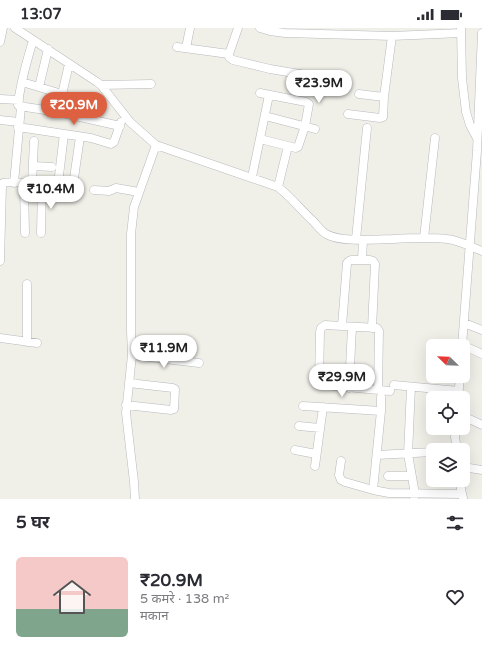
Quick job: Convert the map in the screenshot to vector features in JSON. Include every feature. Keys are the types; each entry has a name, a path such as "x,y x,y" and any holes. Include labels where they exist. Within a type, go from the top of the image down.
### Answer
{"street":[{"path":"0,42 3,28"},
{"path":"15,28 101,85 130,122 156,145 278,187 324,232 336,237 359,239 448,239 482,251"},
{"path":"186,48 190,28"},
{"path":"238,28 230,54 230,57 233,60 341,81"},
{"path":"262,28 270,31 366,31 382,32 392,36 413,32 461,31 462,78 466,112 470,125 477,139"},
{"path":"463,339 479,157 477,139 482,33"},
{"path":"348,114 382,118 392,36"},
{"path":"14,183 22,82 33,40"},
{"path":"177,47 230,54"},
{"path":"39,87 48,49"},
{"path":"58,112 69,64"},
{"path":"22,82 62,94"},
{"path":"101,85 150,84"},
{"path":"260,93 308,103 305,126 298,147 296,148 260,139"},
{"path":"359,94 384,97"},
{"path":"252,177 270,95"},
{"path":"0,99 120,126"},
{"path":"0,120 64,134 96,139 111,144 114,142 124,115"},
{"path":"265,116 315,129"},
{"path":"362,260 359,239 367,128"},
{"path":"58,184 64,134"},
{"path":"73,185 80,137"},
{"path":"424,238 435,138"},
{"path":"25,232 28,184 33,166 34,141"},
{"path":"135,499 126,420 126,405 132,355 130,331 131,234 134,207 156,145"},
{"path":"278,187 288,146"},
{"path":"33,166 52,167"},
{"path":"0,261 2,186 4,182 42,186 40,233"},
{"path":"94,190 109,191 116,188 139,192"},
{"path":"342,326 347,263 352,260 362,260 373,261 375,264 372,328"},
{"path":"27,284 27,342"},
{"path":"464,323 482,330"},
{"path":"373,490 381,411 379,393 380,331 377,328 325,325 321,328 320,384 379,393 392,388 410,387 434,391"},
{"path":"349,388 352,327"},
{"path":"0,338 37,343"},
{"path":"470,349 482,354"},
{"path":"132,355 199,363"},
{"path":"126,405 171,410 174,408 175,389 129,383"},
{"path":"410,387 408,454 415,496"},
{"path":"303,406 381,411"},
{"path":"315,466 323,407"},
{"path":"470,419 482,424"},
{"path":"299,426 320,428"},
{"path":"295,450 316,454"},
{"path":"377,456 426,453"},
{"path":"341,461 339,475 341,480 399,496 463,497 461,487"},
{"path":"470,468 482,470"},
{"path":"388,476 412,476"}]}
